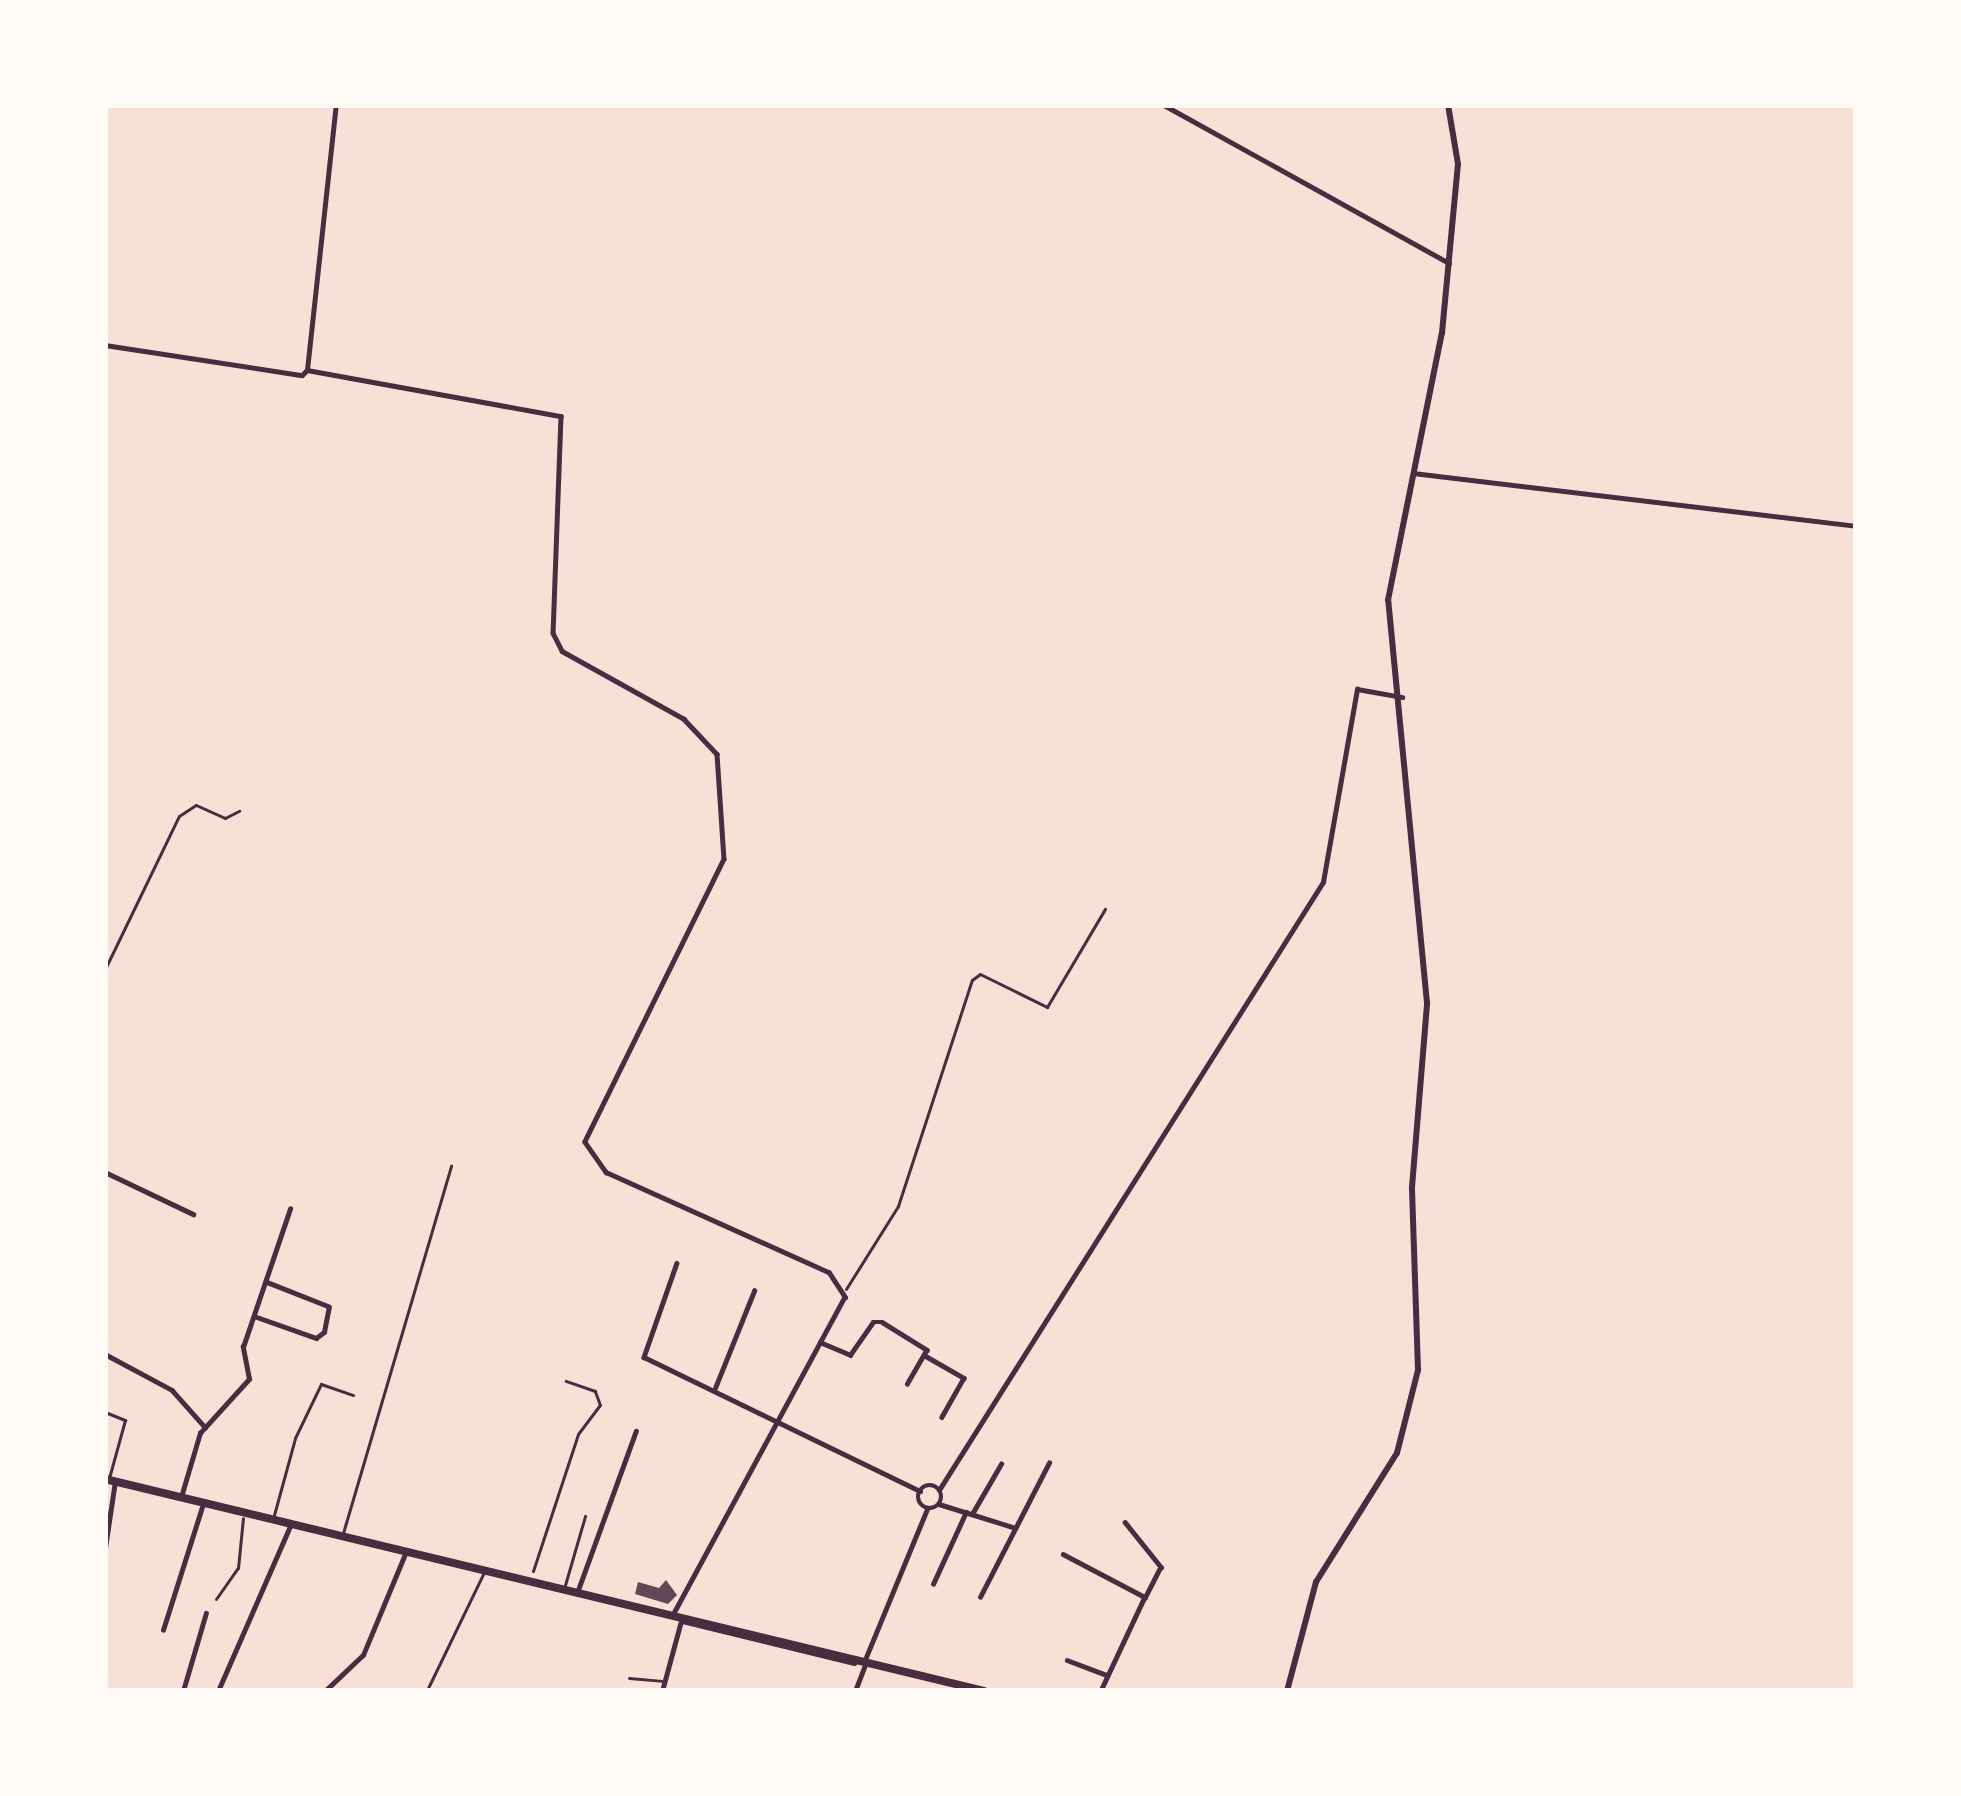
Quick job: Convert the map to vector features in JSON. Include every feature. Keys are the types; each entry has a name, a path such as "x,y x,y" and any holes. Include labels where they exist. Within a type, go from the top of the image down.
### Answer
{"main road":[{"path":"110,1480 531,1578 842,1663 865,1662 984,1691"}],"street":[{"path":"105,345 302,375 308,370 336,105"},
{"path":"1164,105 1449,263"},
{"path":"1287,1691 1316,1582 1397,1453 1418,1370 1412,1187 1427,1003 1402,697 1388,600 1449,263 1458,164 1448,105"},
{"path":"308,370 561,416 553,633 562,650 713,744 724,859 589,1126 588,1153 606,1172 829,1272 844,1289 820,1342 775,1416 677,1618 662,1691"},
{"path":"1413,472 1856,526"},
{"path":"939,1504 939,1490 1323,882 1357,689 1402,697"},
{"path":"105,1172 193,1214"},
{"path":"182,1496 205,1427 249,1379 243,1347 290,1209"},
{"path":"677,1264 640,1353 920,1490 939,1490"},
{"path":"254,1316 316,1338 324,1331 329,1307 266,1282"},
{"path":"715,1388 754,1291"},
{"path":"820,1342 850,1355 873,1322 882,1322 927,1350 907,1384"},
{"path":"105,1354 172,1390 205,1427"},
{"path":"924,1355 964,1378 942,1417"},
{"path":"578,1590 636,1431"},
{"path":"980,1597 1049,1463"},
{"path":"933,1584 1001,1464"},
{"path":"105,1548 110,1480"},
{"path":"855,1691 927,1509 920,1490"},
{"path":"163,1630 203,1501"},
{"path":"927,1509 939,1504 1013,1527"},
{"path":"218,1691 292,1521"},
{"path":"1101,1691 1161,1567 1126,1522"},
{"path":"325,1691 363,1655 407,1549"},
{"path":"1063,1554 1145,1597"},
{"path":"183,1691 206,1613"},
{"path":"1067,1660 1107,1675"}],"lane":[{"path":"105,968 179,816 196,805 225,818 239,811"},
{"path":"343,1533 451,1166"},
{"path":"273,1516 319,1388 352,1395"},
{"path":"105,1412 125,1420 110,1480"},
{"path":"217,1599 238,1568 245,1510"},
{"path":"564,1587 585,1516"},
{"path":"428,1688 486,1568"},
{"path":"629,1678 664,1682"}],"path":[{"path":"844,1289 898,1206 972,980 980,974 1047,1007 1106,909"},
{"path":"531,1578 578,1434 600,1405 595,1391 566,1381"}],"building":[{"path":"666,1580 677,1595 668,1604 635,1594 638,1582 659,1588"}]}
